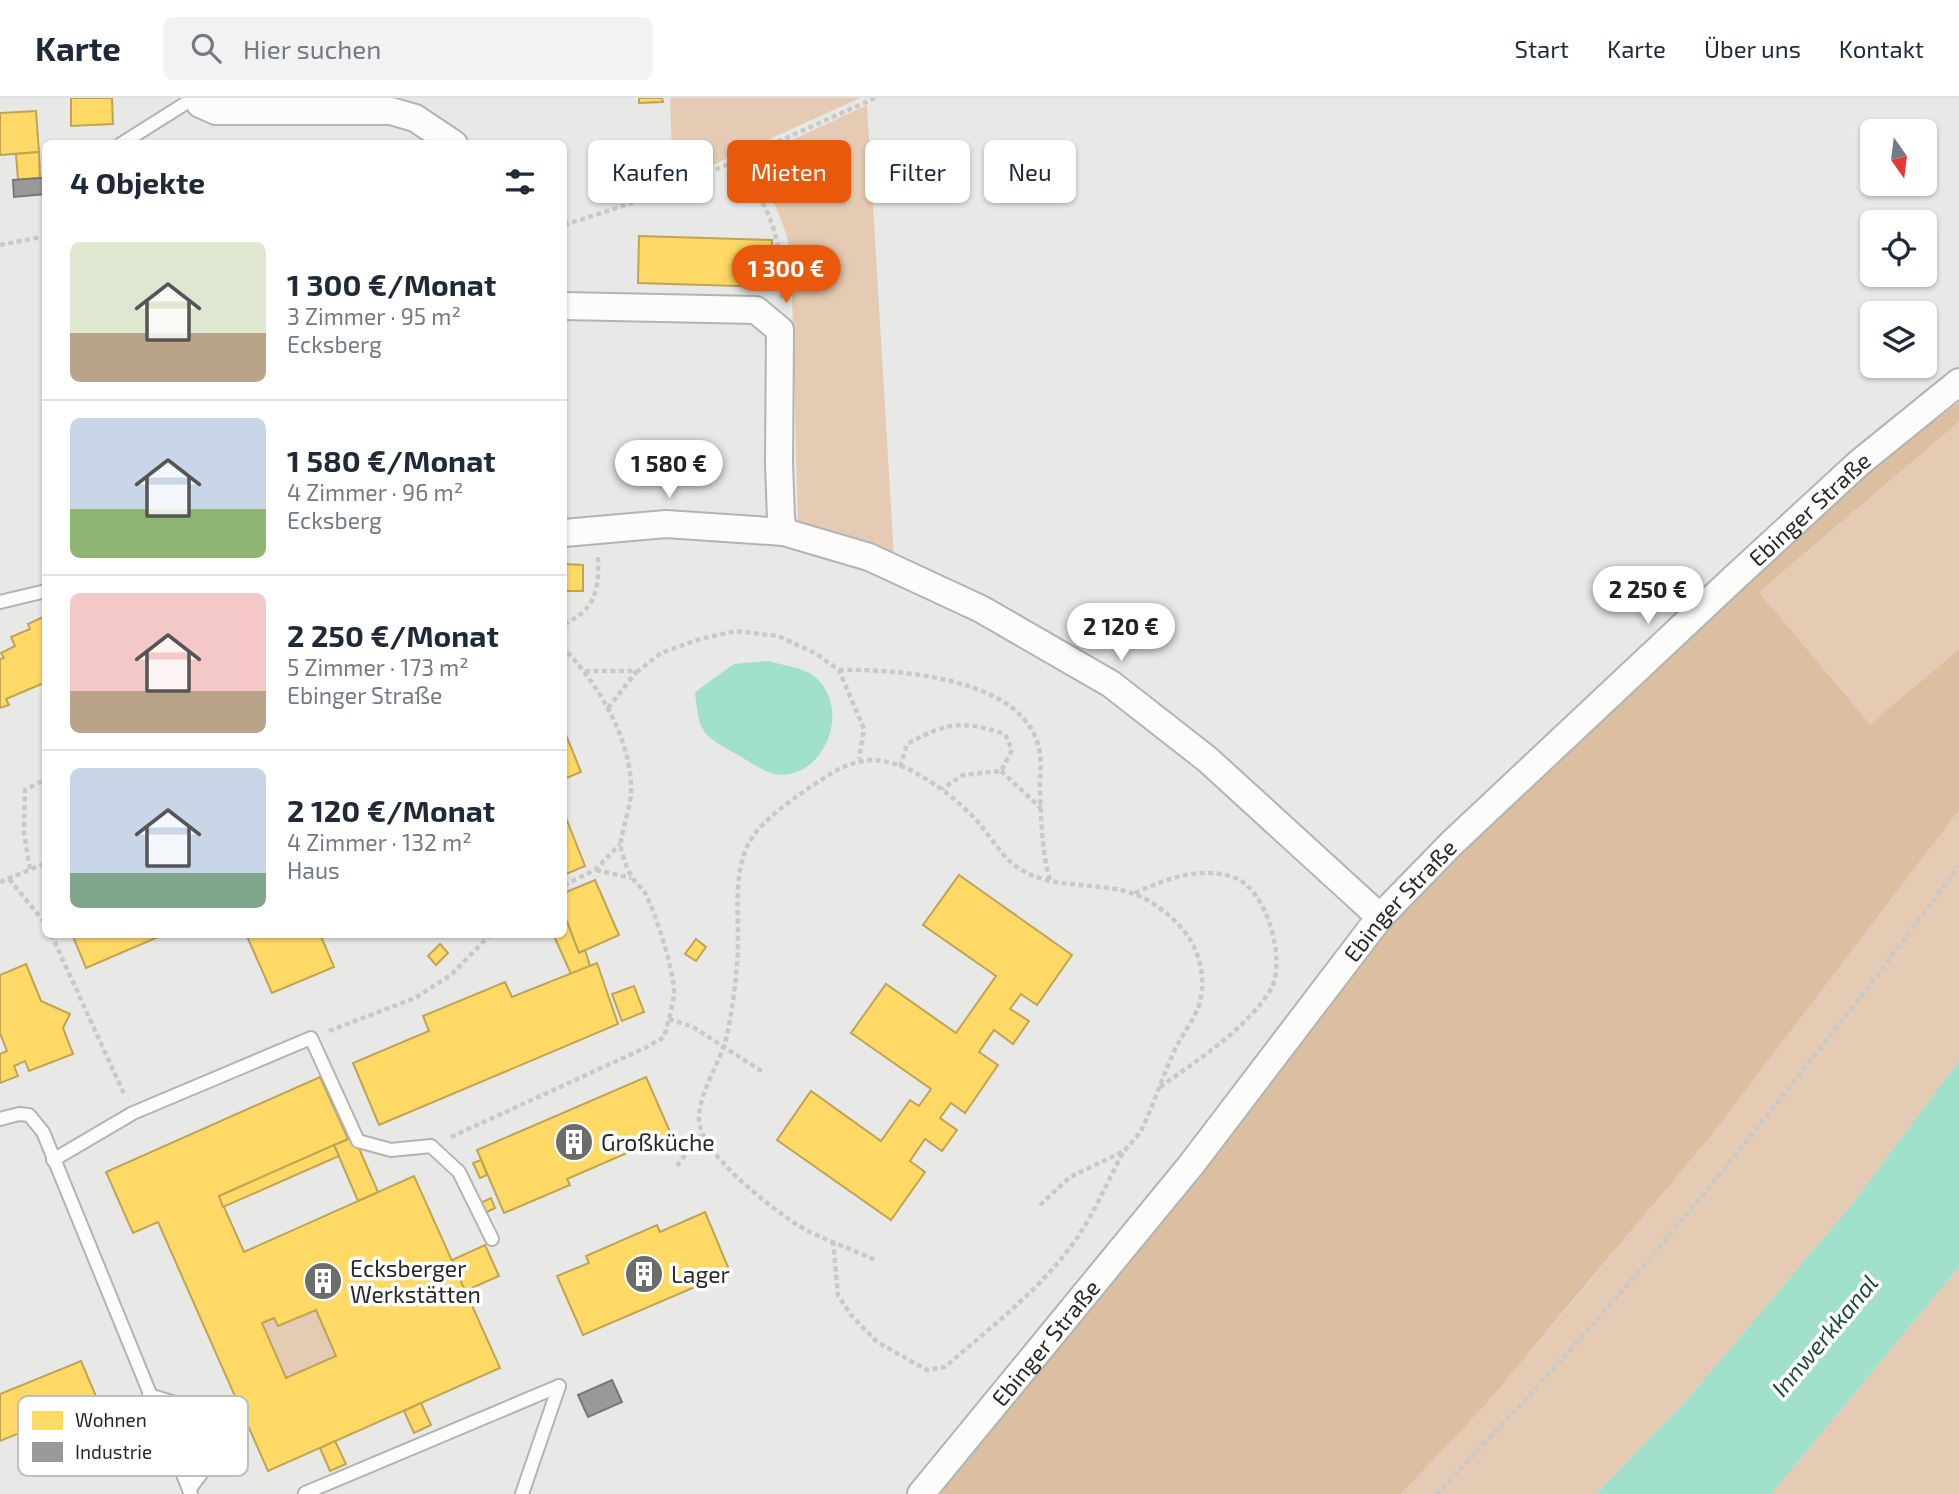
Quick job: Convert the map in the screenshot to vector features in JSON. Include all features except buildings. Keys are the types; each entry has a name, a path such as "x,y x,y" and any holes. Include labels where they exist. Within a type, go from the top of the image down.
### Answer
{"street":[{"path":"196,98 200,104 216,111 391,111 415,117 448,140"},
{"path":"567,306 756,310 780,330 779,463 784,532"},
{"name":"Ebinger Straße","path":"920,1494 1191,1165 1380,917 1451,844 1742,571 1859,463 1959,382"},
{"path":"567,533 596,528 699,524 784,532 869,557 956,598 1111,684 1208,759 1380,917"}],"lane":[{"path":"128,140 196,98"},
{"path":"0,602 42,592"},
{"path":"53,1160 133,1113 312,1038 359,1141 391,1150 431,1146 459,1172 492,1240"},
{"path":"0,1119 19,1114 37,1121 149,1395 152,1396"},
{"path":"305,1493 559,1385 522,1494"},
{"path":"190,1492 201,1476"}],"path":[{"path":"781,140 874,98"},
{"path":"567,224 666,192 727,164"},
{"path":"763,203 777,232 783,271 780,330"},
{"path":"0,245 42,237"},
{"path":"567,622 591,604 599,586 596,528"},
{"path":"608,708 638,671 661,653 700,639 736,631 778,636 815,653 839,670 864,729 859,759"},
{"path":"567,651 585,671 608,708 625,752 631,792 629,820 620,844 595,870 567,884"},
{"path":"839,670 912,672 962,684 999,699 1027,721 1040,752 1045,862 1050,882"},
{"path":"585,671 638,671"},
{"path":"900,767 906,744 937,728 973,723 1005,734 1012,750 1001,771"},
{"path":"833,1241 838,1295 851,1314 877,1342 927,1370 945,1367 1036,1288 1068,1251 1094,1210 1123,1152 1141,1132 1174,1050 1200,1004 1200,954 1183,929 1158,907 1135,894 1050,882 1013,864 974,818 941,789 914,772 859,759 843,765 805,791 752,836 742,857 737,965 724,1046 707,1082 698,1118 701,1134 709,1148 751,1188 798,1225 875,1260"},
{"path":"1001,771 1013,786 1041,808"},
{"path":"941,789 963,775 1001,771"},
{"path":"30,869 24,833 25,790 42,781"},
{"path":"431,1146 664,1037 674,992 657,917 644,890 632,879 620,844"},
{"path":"0,882 42,864"},
{"path":"1436,1494 1500,1429 1668,1236 1886,964 1959,866"},
{"path":"595,870 632,879"},
{"path":"1135,894 1169,877 1211,872 1236,877 1249,888 1264,911 1276,950 1272,986 1259,1005 1216,1046 1158,1089"},
{"path":"9,878 42,919"},
{"path":"53,938 133,1113"},
{"path":"312,1038 415,998 451,975 487,938"},
{"path":"669,1019 693,1027 763,1072"},
{"path":"677,1166 701,1134"},
{"path":"1040,1205 1070,1177 1123,1152"}],"shaded area":[{"path":"670,98 860,98 768,140 727,140 727,158 713,165 713,140 671,140"},
{"path":"867,105 869,140 865,140 865,203 873,203 894,557 798,528 793,274 788,239 773,203 851,203 851,140 792,140"},
{"path":"1959,402 1959,422 1759,592 1870,724 1959,649 1959,810 1708,1139 1484,1406 1401,1494 938,1494 1189,1189 1378,935 1447,859 1865,474"},
{"path":"1959,422 1959,649 1870,724 1759,592"},
{"path":"1959,810 1959,1061 1852,1204 1686,1401 1596,1494 1401,1494 1549,1329 1620,1245 1757,1073"},
{"path":"1959,1267 1959,1494 1771,1494"},
{"path":"316,1310 336,1356 286,1378 262,1323 274,1318 279,1326"}],"water":[{"path":"768,661 798,668 814,676 826,691 832,707 832,725 827,742 818,756 806,767 791,774 769,773 724,747 708,736 698,715 695,692 734,664"},
{"name":"Innwerkkanal","path":"1959,1061 1959,1267 1771,1494 1596,1494 1686,1401 1852,1204"}],"place":[{"name":"Großküche","path":"574,1142"},
{"name":"Lager","path":"644,1274"},
{"name":"Ecksberger Werkstätten","path":"323,1281"}]}
